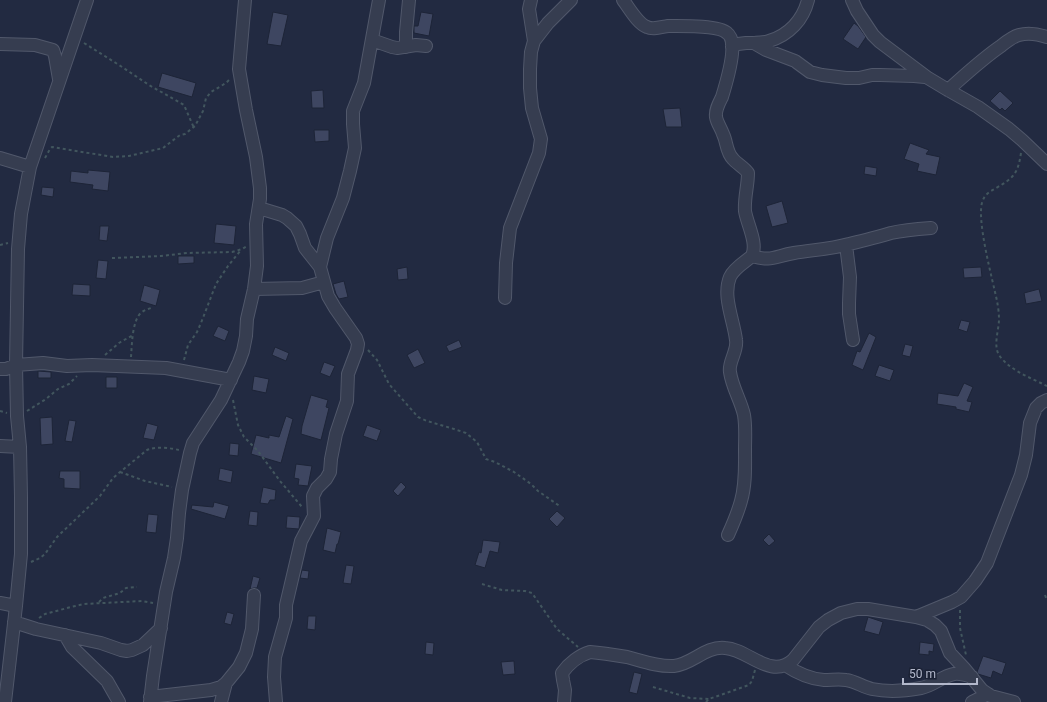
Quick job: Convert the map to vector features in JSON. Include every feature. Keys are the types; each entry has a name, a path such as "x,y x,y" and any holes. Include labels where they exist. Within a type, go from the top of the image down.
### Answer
{"street":[{"path":"5,702 20,624 16,606 20,554 21,497 16,365 18,249 21,214 30,167 87,0"},
{"path":"245,0 239,69 256,158 260,188 259,208 256,224 257,266 254,289 247,319 244,351 221,400 193,443 190,452 178,513 177,538 174,558 164,606 150,699 211,690 221,687 226,683 239,667 246,653 252,629 254,595"},
{"path":"320,267 327,238 343,198 350,171 355,148 353,112 364,83 379,0"},
{"path":"406,47 409,0"},
{"path":"505,298 506,264 510,228 539,153 541,139 532,108 530,88 530,69 534,42 529,8 531,0"},
{"path":"534,42 548,23 571,0"},
{"path":"623,0 646,27 712,27 719,28 727,32 731,38 732,47 729,69 722,96 716,110 716,116 729,153 737,164 748,173 745,210 754,246 754,252 752,256 732,273 728,285 730,314 736,340 736,348 729,370 735,392 744,414 746,426 745,480 741,501 728,535"},
{"path":"732,47 738,44 770,41 793,28 802,16 808,0"},
{"path":"852,0 876,39 928,78 978,107 1022,140 1047,164"},
{"path":"948,90 989,54 1018,35 1034,34 1047,37"},
{"path":"372,40 392,48 416,45 426,46"},
{"path":"754,43 766,50 800,63 810,72 822,75 846,78 859,78 872,75 914,76 928,78"},
{"path":"0,44 35,45 53,50 59,82"},
{"path":"0,158 30,167"},
{"path":"259,208 282,215 296,226 306,250 320,267 330,300 356,338 358,348 348,374 347,401 336,434 329,475 317,488 313,496 314,512 301,541 286,605 286,618 275,657 274,678 276,702"},
{"path":"752,256 761,259 777,258 785,254 835,248 912,229 930,228"},
{"path":"846,245 850,277 849,314 853,340"},
{"path":"254,289 302,288 324,282"},
{"path":"0,369 6,369 16,365 43,363 67,366 90,365 166,368 180,370 229,383"},
{"path":"916,617 961,597 975,581 987,563 1021,475 1026,455 1030,422 1036,408 1047,400"},
{"path":"0,446 20,447"},
{"path":"0,603 16,606"},
{"path":"564,702 565,690 562,673 580,656 590,652 608,654 660,666 669,666 687,662 704,652 716,648 726,648 734,650 768,666 784,666 793,660 819,627 841,613 857,609 868,609 916,617 935,625 941,631 950,653 977,684 988,694 1003,700 1014,702"},
{"path":"20,624 36,629 101,643 127,651 143,645 161,628"},
{"path":"65,635 72,647 107,680 119,702"},
{"path":"784,666 802,675 816,679 845,680 871,689 884,690 927,687 954,674 972,677"},
{"path":"221,702 226,683"},
{"path":"972,702 988,694"}],"path":[{"path":"75,37 149,85 184,105 194,128"},
{"path":"45,159 52,146 113,157 129,156 163,148 180,135 185,134 194,128 203,111 206,98 211,92 226,83 239,69"},
{"path":"1022,140 1020,159 1016,171 1011,179 989,192 983,199 980,212 983,235 997,302 999,319 996,343 998,353 1018,371 1047,386"},
{"path":"112,258 161,256 187,253 232,252 247,246 256,237"},
{"path":"180,370 188,345 197,332 216,284 242,249"},
{"path":"130,366 136,320 144,310 151,308"},
{"path":"17,416 33,408 58,389 69,384 90,365 119,343 133,335"},
{"path":"356,338 377,360 389,384 418,417 427,422 466,433 477,442 485,458 519,475 538,491 561,507"},
{"path":"229,383 238,425 244,437 312,518"},
{"path":"19,567 40,558 45,554 57,537 100,496 113,478 150,449 170,448 190,452"},
{"path":"120,472 145,481 182,490"},
{"path":"482,584 502,590 526,591 532,593 557,629 579,648 590,652"},
{"path":"98,603 103,598 120,593 126,588 137,587"},
{"path":"1045,595 1047,600"},
{"path":"961,597 959,615 960,628 966,655"},
{"path":"20,624 45,614 84,604 142,601 164,606"},
{"path":"653,687 690,698 709,699 749,685 754,676 757,661"},
{"path":"706,702 709,699"}],"building":[{"path":"273,12 288,15 281,46 267,44"},
{"path":"421,12 433,14 429,36 414,33 414,26 418,26"},
{"path":"854,23 866,37 858,49 843,39"},
{"path":"162,73 196,83 192,97 158,87"},
{"path":"323,90 324,108 312,108 311,91"},
{"path":"1000,91 1013,103 1005,111 1002,108 1000,110 990,101"},
{"path":"680,108 682,127 666,127 663,109"},
{"path":"314,130 329,130 329,141 315,142"},
{"path":"910,143 929,150 926,154 940,157 936,175 917,171 919,164 904,159"},
{"path":"865,166 877,168 876,176 864,174"},
{"path":"88,170 110,172 108,191 92,189 93,185 70,182 71,171 88,173"},
{"path":"42,187 54,188 53,197 41,195"},
{"path":"782,201 788,223 772,227 766,206"},
{"path":"216,224 236,226 234,245 214,243"},
{"path":"100,226 109,226 107,241 99,240"},
{"path":"178,256 194,256 194,263 178,264"},
{"path":"98,260 108,261 106,279 96,278"},
{"path":"407,267 408,279 398,280 397,269"},
{"path":"981,267 982,277 964,278 963,268"},
{"path":"344,281 348,297 339,299 333,284"},
{"path":"73,284 90,285 90,296 72,295"},
{"path":"144,285 160,290 156,306 140,301"},
{"path":"1039,289 1042,301 1026,304 1024,293"},
{"path":"961,320 970,322 967,332 958,329"},
{"path":"218,326 229,331 225,341 213,336"},
{"path":"869,333 876,337 863,370 852,365 857,351 860,352"},
{"path":"459,340 462,347 449,352 446,346"},
{"path":"905,344 913,346 910,357 902,355"},
{"path":"275,347 289,353 286,361 272,355"},
{"path":"418,349 425,363 414,368 407,355"},
{"path":"324,362 335,366 330,377 320,373"},
{"path":"879,365 894,370 890,381 875,376"},
{"path":"38,371 51,372 51,378 38,378"},
{"path":"254,376 269,379 266,393 252,390"},
{"path":"106,377 117,377 117,388 106,388"},
{"path":"964,383 973,387 967,401 972,402 969,412 956,409 956,407 937,404 938,393 958,396"},
{"path":"311,395 328,400 326,407 329,408 321,440 301,434"},
{"path":"286,416 293,419 281,463 251,454 256,435 269,438 269,435 279,437"},
{"path":"52,417 53,444 41,445 40,418"},
{"path":"69,420 76,421 72,442 65,441"},
{"path":"147,423 158,426 154,440 143,438"},
{"path":"367,425 381,430 377,441 363,436"},
{"path":"230,443 239,444 238,456 229,455"},
{"path":"296,464 312,466 308,486 298,485 299,479 294,478"},
{"path":"220,468 233,471 231,483 218,480"},
{"path":"60,471 80,471 80,489 64,488 64,479 59,478"},
{"path":"401,482 406,487 398,496 393,491"},
{"path":"263,487 276,490 275,500 270,500 268,504 260,503"},
{"path":"214,502 229,506 225,519 191,509 192,505 213,507"},
{"path":"250,511 258,512 257,526 248,525"},
{"path":"557,511 565,518 557,527 549,519"},
{"path":"148,514 158,515 156,533 146,532"},
{"path":"287,516 300,517 299,529 286,528"},
{"path":"327,528 341,532 335,553 323,550"},
{"path":"769,534 775,541 769,546 763,540"},
{"path":"483,540 500,542 498,553 490,551 485,568 475,565 479,552 481,553"},
{"path":"346,565 354,566 351,584 343,583"},
{"path":"302,570 309,571 308,579 300,578"},
{"path":"253,576 260,578 257,588 250,589"},
{"path":"227,612 234,614 231,625 224,623"},
{"path":"308,616 316,616 315,630 307,629"},
{"path":"868,617 883,622 879,635 864,631"},
{"path":"426,642 434,643 433,655 425,654"},
{"path":"920,642 934,644 933,652 929,651 929,655 919,654"},
{"path":"983,656 1006,663 1002,675 993,671 991,678 978,674 977,672"},
{"path":"514,661 515,674 503,675 501,662"},
{"path":"634,672 642,674 637,694 629,692"}]}
